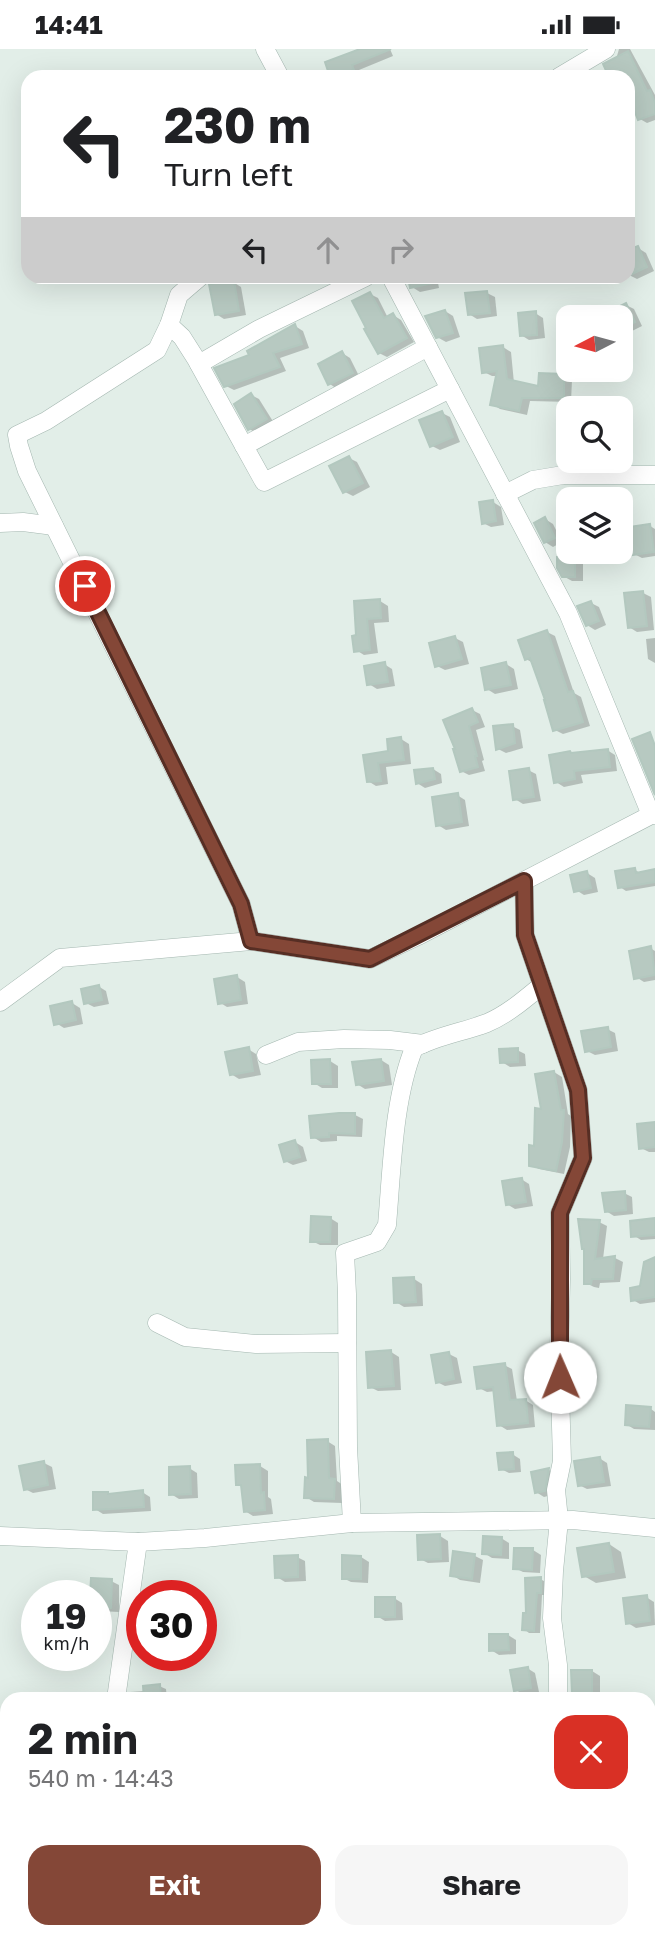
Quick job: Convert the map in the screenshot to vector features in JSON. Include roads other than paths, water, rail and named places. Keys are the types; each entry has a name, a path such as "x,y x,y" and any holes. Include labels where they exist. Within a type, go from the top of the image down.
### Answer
{"street":[{"path":"265,49 277,70"},
{"path":"571,70 606,49"},
{"path":"0,444 11,441 17,435 46,421 157,349 179,295 192,284"},
{"path":"199,364 259,329 352,284"},
{"path":"0,1002 60,958 251,941 370,959 653,815 568,613 395,284"},
{"path":"169,324 182,337 199,364 264,482 450,389"},
{"path":"244,446 428,347"},
{"path":"17,435 27,471 241,904 251,941"},
{"path":"505,494 533,480 563,475 655,475"},
{"path":"0,523 23,521 54,526"},
{"path":"524,881 525,935 578,1090 583,1158 560,1213 559,1355 562,1461 556,1490 558,1520 552,1618 558,1665 558,1692"},
{"path":"352,1523 345,1253 377,1242 387,1225 399,1102 407,1067 414,1048 433,1039 490,1021 521,1003 542,985"},
{"path":"266,1055 298,1042 310,1041 390,1040 423,1044"},
{"path":"157,1323 185,1337 256,1344 347,1343"},
{"path":"0,1536 138,1542 352,1523 558,1520 655,1528"},
{"path":"117,1692 138,1542"}]}
